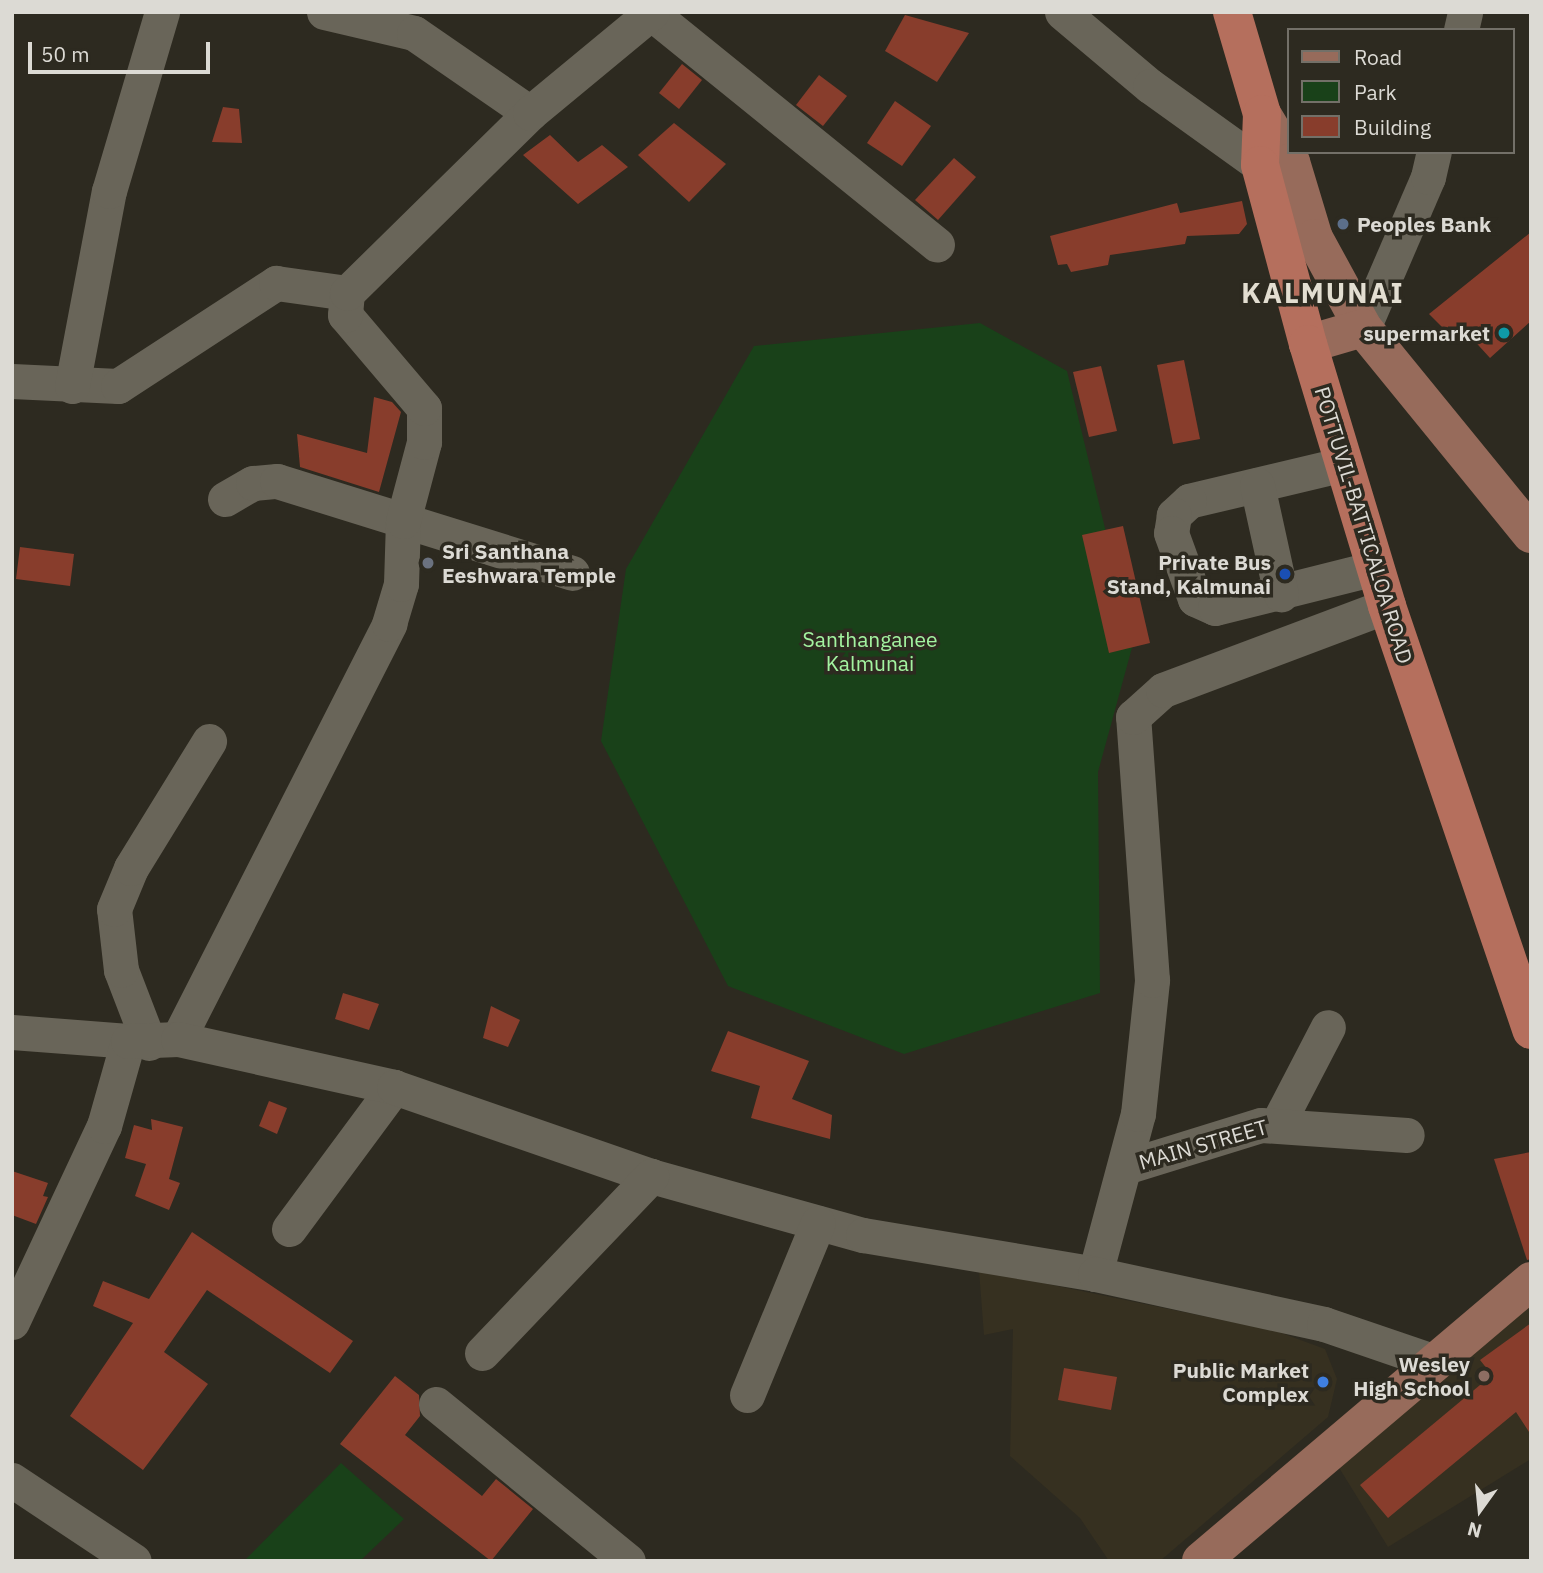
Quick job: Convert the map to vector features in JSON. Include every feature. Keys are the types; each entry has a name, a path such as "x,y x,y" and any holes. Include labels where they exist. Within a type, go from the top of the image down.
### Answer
{"highway":[{"name":"POTTUVIL-BATTICALOA ROAD","path":"1232,12 1262,114 1260,165 1308,344 1387,606 1531,1030"}],"main road":[{"path":"1262,114 1291,162 1314,238 1363,328 1531,534"},
{"path":"1308,344 1363,328"},
{"path":"1200,1561 1432,1361 1531,1281"}],"street":[{"path":"72,386 109,191 162,12"},
{"path":"324,12 414,33 530,113"},
{"path":"12,1322 104,1126 389,624 401,584 402,521 424,442 424,408 345,315 347,293 530,113 652,12 937,245"},
{"path":"1062,12 1150,86 1260,165"},
{"path":"1363,328 1428,177 1434,154"},
{"path":"12,381 72,386 118,386 276,283 347,293"},
{"path":"1344,464 1189,501 1174,514 1171,533 1195,599 1215,608 1281,594 1375,568"},
{"path":"225,499 253,483 277,481 572,573"},
{"path":"1257,485 1281,594"},
{"path":"1095,1274 1138,1114 1152,980 1133,718 1163,691 1387,606"},
{"path":"152,1041 121,970 114,909 131,868 209,741"},
{"path":"1278,1123 1328,1027"},
{"path":"12,1032 152,1041 394,1087 651,1176 863,1235 1095,1274 1324,1324 1432,1361"},
{"path":"289,1229 394,1087"},
{"name":"MAIN STREET","path":"1125,1167 1278,1123 1407,1135"},
{"path":"482,1353 651,1176"},
{"path":"747,1395 818,1223"},
{"path":"436,1404 628,1561"},
{"path":"12,1480 117,1556"}],"shaded area":[{"path":"979,1270 1276,1331 1325,1349 1337,1379 1328,1417 1160,1561 1109,1561 1080,1518 1010,1456 1013,1329 984,1335"},
{"name":"Wesley High School","path":"1531,1293 1531,1459 1388,1547 1338,1466"}],"green space":[{"name":"Santhanganee Kalmunai","path":"980,323 1067,371 1133,644 1098,772 1100,993 904,1054 728,986 601,741 626,569 754,346"},
{"path":"341,1463 404,1519 360,1561 244,1561"}],"building":[{"path":"905,15 969,33 937,82 885,51"},
{"path":"682,64 702,80 679,109 659,93"},
{"path":"819,75 847,96 823,126 796,105"},
{"path":"895,101 931,126 902,166 867,143"},
{"path":"223,107 239,109 242,143 212,142"},
{"path":"674,123 726,164 689,202 638,155"},
{"path":"550,135 578,162 602,145 628,167 578,204 523,155"},
{"path":"954,158 976,177 938,220 915,200"},
{"path":"1242,201 1247,224 1239,234 1187,236 1185,244 1110,255 1108,265 1071,272 1067,264 1058,265 1050,236 1177,203 1180,213"},
{"path":"1531,232 1531,321 1490,358 1469,335 1459,344 1429,314"},
{"path":"1184,360 1200,439 1173,444 1157,365"},
{"path":"1101,366 1117,431 1089,437 1073,372"},
{"path":"374,397 392,402 401,412 379,492 300,467 297,434 367,453"},
{"path":"1123,526 1150,643 1109,653 1082,535"},
{"path":"20,547 74,554 70,586 16,579"},
{"path":"343,993 379,1004 369,1030 335,1019"},
{"path":"491,1006 520,1020 508,1047 483,1038"},
{"path":"728,1031 809,1061 792,1099 832,1115 830,1139 751,1118 760,1086 711,1071"},
{"path":"269,1101 287,1108 277,1134 259,1126"},
{"path":"151,1119 183,1127 169,1179 180,1183 169,1210 135,1196 146,1164 125,1158 134,1125 152,1130"},
{"path":"1531,1152 1531,1259 1527,1260 1494,1159"},
{"path":"12,1171 48,1183 43,1196 48,1197 36,1224 12,1215"},
{"path":"192,1232 353,1341 330,1373 207,1290 164,1352 208,1384 143,1470 70,1416 133,1323 93,1306 103,1281 149,1299"},
{"path":"1531,1323 1531,1435 1516,1412 1388,1518 1360,1485 1492,1375 1480,1360"},
{"path":"1064,1368 1117,1377 1111,1410 1058,1400"},
{"path":"395,1376 419,1395 420,1416 405,1435 482,1496 496,1479 533,1509 491,1561 340,1444"}],"place":[{"name":"Peoples Bank","path":"1343,224"},
{"name":"supermarket","path":"1504,333"},
{"name":"Sri Santhana Eeshwara Temple","path":"428,563"},
{"name":"Private Bus Stand, Kalmunai","path":"1285,574"},
{"name":"Wesley High School","path":"1484,1376"},
{"name":"Public Market Complex","path":"1323,1382"}],"district":[{"name":"KALMUNAI","path":"1323,293"}]}
